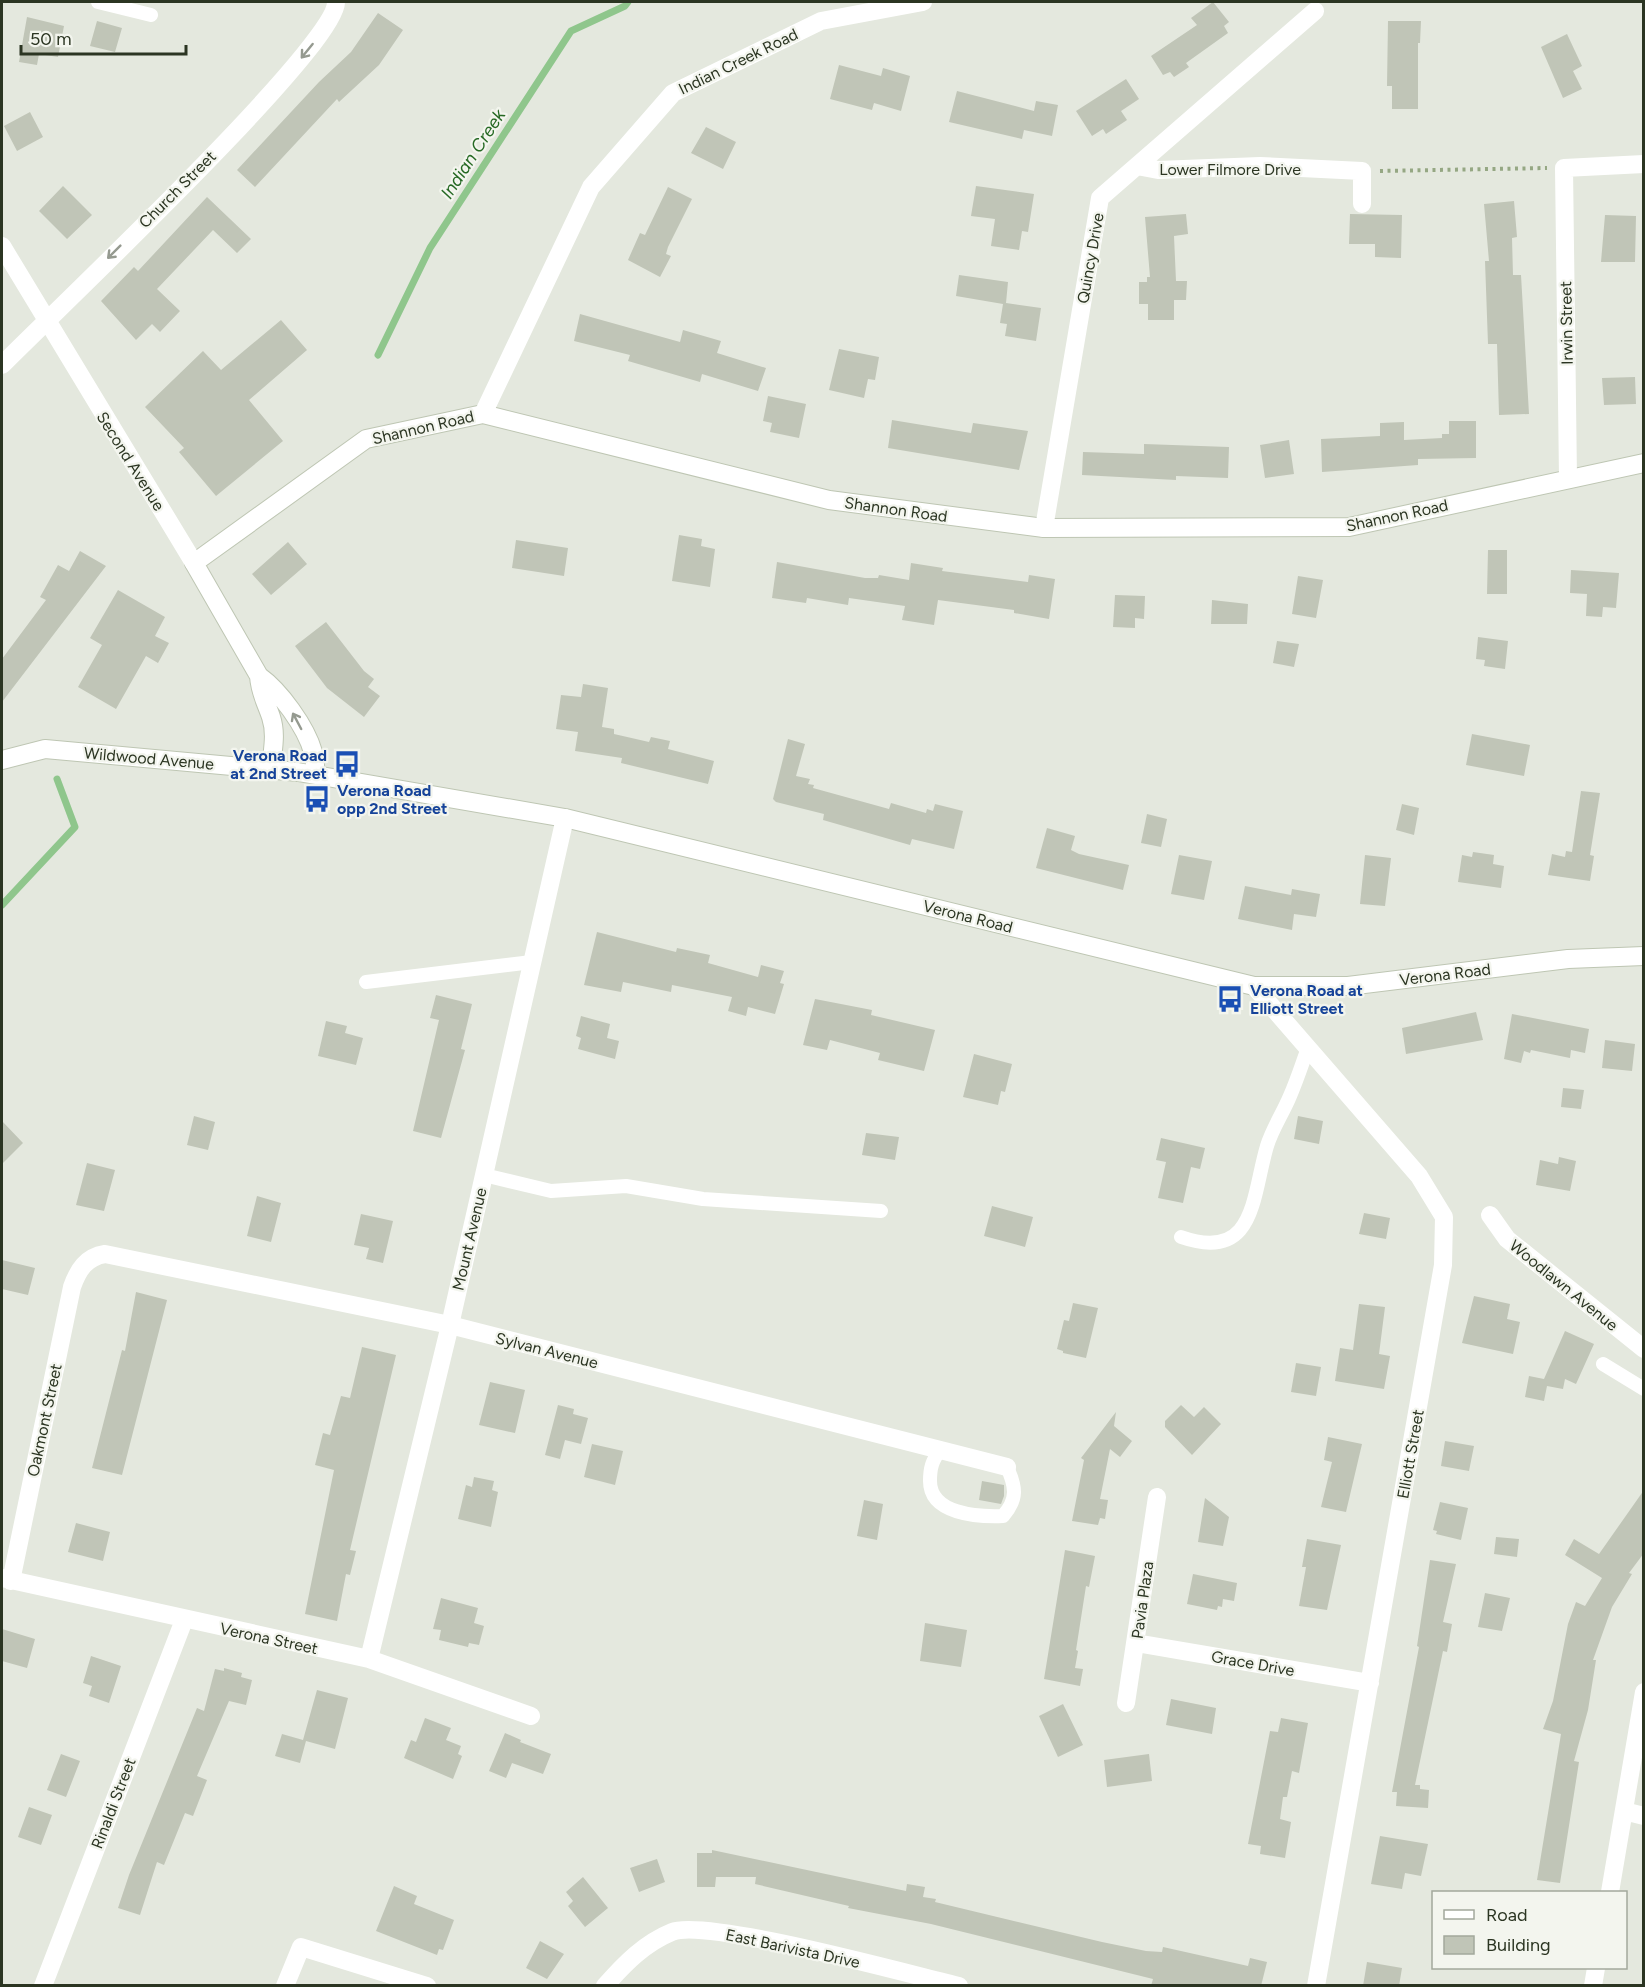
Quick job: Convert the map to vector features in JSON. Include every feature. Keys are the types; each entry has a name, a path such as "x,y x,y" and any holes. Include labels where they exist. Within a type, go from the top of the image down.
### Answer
{"street":[{"name":"Church Street","path":"2,365 270,96 326,28 336,2"},
{"name":"Indian Creek Road","path":"483,414 591,187 673,93 821,21 923,2"},
{"name":"Quincy Drive","path":"1044,528 1100,198 1315,11"},
{"path":"1564,168 1644,164"},
{"name":"Lower Filmore Drive","path":"1137,166 1158,170 1260,166 1362,171"},
{"name":"Irwin Street","path":"1564,168 1568,478"},
{"path":"1362,171 1362,204"},
{"name":"Second Avenue","path":"2,246 45,321 194,563 259,676 272,685 292,712 313,752 307,774"},
{"name":"Shannon Road","path":"194,563 366,439 483,414 829,500 1044,528 1349,527 1644,463"},
{"name":"Second Avenue","path":"259,676 260,692 272,718 275,745 271,770"},
{"name":"Wildwood Avenue","path":"2,760 45,749 307,774"},
{"name":"Verona Road","path":"307,774 565,818 1254,986 1348,987 1568,959 1644,956"},
{"name":"Mount Avenue","path":"369,1659 450,1325 565,818"},
{"name":"Elliott Street","path":"1254,986 1419,1176 1444,1217 1443,1265 1316,1986"},
{"name":"Woodlawn Avenue","path":"1490,1215 1508,1239 1644,1349"},
{"name":"Sylvan Avenue","path":"85,1263 105,1254 450,1325 1007,1467"},
{"name":"Oakmont Street","path":"6,1579 72,1287 77,1272 85,1263"},
{"name":"Pavia Plaza","path":"1126,1703 1157,1497"},
{"name":"Verona Street","path":"6,1579 369,1659 531,1716"},
{"name":"Rinaldi Street","path":"43,1986 184,1620"},
{"name":"Grace Drive","path":"1136,1643 1370,1683"},
{"path":"1610,1891 1644,1692"},
{"path":"1624,1811 1644,1816"},
{"name":"East Barivista Drive","path":"605,1986 632,1956 674,1930 727,1932 959,1986"},
{"path":"285,1986 301,1947 427,1986"},
{"path":"1593,1986 1596,1969"}],"lane":[{"path":"98,2 151,15"},
{"path":"366,982 532,962"},
{"path":"1180,1237 1198,1243 1226,1241 1247,1223 1260,1186 1267,1146 1290,1096 1308,1048"},
{"path":"484,1175 551,1191 626,1186 703,1199 881,1211"},
{"path":"1603,1364 1644,1389"},
{"path":"940,1450 930,1467 933,1495 939,1504 959,1511 986,1516 1003,1515 1012,1506 1015,1494 1007,1467"}],"path":[{"path":"1362,171 1564,168"}],"building":[{"path":"1213,2 1229,22 1224,26 1228,33 1186,63 1189,67 1174,77 1170,72 1163,75 1151,56 1197,25 1191,18"},
{"path":"378,13 403,30 379,65 339,102 337,99 255,187 237,170 319,82 351,52"},
{"path":"27,17 64,26 58,57 39,54 37,65 19,62"},
{"path":"97,21 122,28 115,52 90,46"},
{"path":"1388,21 1421,21 1420,43 1418,43 1418,109 1392,109 1392,86 1387,86"},
{"path":"1567,34 1582,66 1573,71 1582,89 1563,98 1541,47"},
{"path":"839,65 881,76 883,68 910,76 901,111 874,103 872,110 830,99"},
{"path":"1126,79 1139,99 1121,111 1127,120 1106,134 1103,129 1092,136 1076,111"},
{"path":"957,91 1034,111 1036,101 1058,105 1052,136 1024,130 1022,139 949,122"},
{"path":"30,112 43,137 17,151 4,126"},
{"path":"706,127 736,142 723,169 691,153"},
{"path":"63,186 92,215 67,239 39,211"},
{"path":"976,186 1034,194 1028,232 1022,231 1019,250 991,246 995,219 971,216"},
{"path":"668,187 692,199 668,247 666,254 671,256 660,277 628,260 640,233 645,235"},
{"path":"207,197 251,239 237,253 213,230 157,289 180,311 160,332 152,324 136,340 101,301 134,267 138,271"},
{"path":"1514,201 1517,237 1512,238 1513,275 1521,275 1529,414 1499,415 1497,344 1488,344 1485,261 1489,261 1484,204"},
{"path":"1186,214 1188,234 1174,236 1176,281 1187,281 1186,300 1174,300 1174,320 1148,320 1148,304 1139,304 1139,282 1147,282 1147,277 1150,277 1145,217"},
{"path":"1350,214 1402,215 1401,258 1375,257 1375,244 1349,244"},
{"path":"1605,215 1636,216 1635,262 1601,262"},
{"path":"959,275 1008,282 1006,303 1041,308 1036,341 1005,336 1007,324 1000,323 1003,304 956,296"},
{"path":"580,314 680,342 683,330 721,341 717,353 766,368 758,391 702,374 700,382 628,361 630,355 574,341"},
{"path":"281,320 307,350 249,400 283,441 216,496 179,452 184,448 145,407 203,351 221,370"},
{"path":"839,349 879,357 875,380 868,379 864,398 829,390"},
{"path":"1635,377 1636,404 1604,405 1602,378"},
{"path":"768,396 806,404 799,438 770,432 772,423 763,421"},
{"path":"892,420 971,433 973,423 1028,431 1019,470 888,448"},
{"path":"1449,421 1476,421 1476,458 1418,459 1418,465 1322,472 1321,439 1380,436 1380,423 1404,422 1404,440 1442,438 1442,434 1449,434"},
{"path":"1289,440 1294,474 1265,478 1260,445"},
{"path":"1144,444 1229,447 1228,478 1176,476 1176,480 1082,475 1083,452 1144,454"},
{"path":"679,535 702,539 701,546 715,549 710,587 672,581"},
{"path":"516,540 568,548 564,576 512,568"},
{"path":"288,542 307,564 271,595 252,574"},
{"path":"1488,550 1507,550 1507,594 1487,594"},
{"path":"80,551 106,566 2,702 2,659 46,600 40,597 58,565 69,571"},
{"path":"777,562 865,578 878,578 879,575 909,580 911,563 943,568 942,571 1028,582 1029,575 1055,579 1049,619 1014,613 1014,610 938,600 934,625 902,620 905,606 849,598 848,605 807,598 806,603 772,598"},
{"path":"1571,570 1619,573 1616,608 1603,607 1602,617 1586,616 1587,594 1570,593"},
{"path":"1298,576 1323,580 1316,618 1292,614"},
{"path":"118,590 165,617 155,636 169,643 158,663 146,656 116,709 78,687 102,645 90,638"},
{"path":"1115,595 1145,596 1144,619 1135,618 1135,628 1113,627"},
{"path":"1212,600 1248,604 1247,624 1211,624"},
{"path":"326,622 364,671 374,679 368,687 380,696 364,717 327,688 295,646"},
{"path":"1478,637 1508,641 1505,669 1484,666 1485,660 1476,659"},
{"path":"1277,641 1299,644 1294,667 1273,663"},
{"path":"583,684 608,688 602,727 614,729 614,734 649,742 651,737 670,741 668,749 714,761 708,784 621,763 622,758 575,751 578,732 556,729 561,695 581,697"},
{"path":"1472,734 1530,745 1524,776 1466,765"},
{"path":"788,739 805,744 796,776 810,779 808,784 814,785 813,788 889,809 891,803 926,813 927,809 933,811 935,804 963,811 954,849 912,839 910,845 823,820 824,814 776,802 773,799"},
{"path":"1581,791 1600,793 1590,855 1594,856 1590,881 1548,875 1552,854 1565,857 1566,851 1572,852"},
{"path":"1402,804 1419,808 1414,835 1396,830"},
{"path":"1147,814 1167,819 1161,847 1141,843"},
{"path":"1047,828 1075,836 1071,850 1079,854 1129,865 1123,890 1036,868"},
{"path":"1473,852 1494,855 1493,864 1504,866 1501,888 1458,882 1462,855 1472,857"},
{"path":"1179,855 1212,861 1204,900 1171,894"},
{"path":"1365,855 1391,858 1385,906 1360,904"},
{"path":"1245,886 1291,895 1292,889 1320,894 1316,917 1294,914 1292,930 1238,919"},
{"path":"597,932 676,952 677,948 710,955 708,963 758,977 761,965 784,971 780,983 784,984 775,1014 748,1007 746,1016 728,1011 732,997 672,985 671,992 623,982 621,992 584,985"},
{"path":"436,995 472,1004 461,1049 465,1050 441,1138 413,1131 439,1020 430,1018"},
{"path":"815,999 872,1010 871,1015 935,1030 924,1071 878,1060 880,1053 830,1040 827,1050 803,1045"},
{"path":"1476,1012 1483,1040 1406,1054 1402,1028"},
{"path":"1512,1014 1589,1029 1585,1053 1571,1050 1570,1058 1531,1050 1530,1053 1524,1051 1521,1063 1504,1059"},
{"path":"581,1016 610,1024 607,1038 619,1041 615,1059 578,1049 581,1038 576,1036"},
{"path":"326,1021 347,1026 345,1033 363,1038 356,1065 318,1056"},
{"path":"1605,1040 1635,1044 1632,1071 1602,1068"},
{"path":"974,1054 1012,1064 1005,1092 1001,1091 998,1105 963,1097"},
{"path":"1563,1088 1584,1090 1581,1109 1561,1107"},
{"path":"194,1116 215,1122 208,1150 187,1145"},
{"path":"1298,1116 1323,1121 1319,1144 1294,1139"},
{"path":"2,1121 23,1143 2,1164"},
{"path":"866,1133 899,1137 895,1160 862,1155"},
{"path":"1161,1138 1205,1148 1200,1169 1191,1167 1183,1203 1158,1198 1166,1162 1156,1160"},
{"path":"1559,1157 1576,1161 1570,1191 1536,1185 1540,1160 1558,1164"},
{"path":"87,1163 115,1170 104,1211 76,1205"},
{"path":"257,1196 281,1203 271,1242 247,1236"},
{"path":"992,1206 1033,1217 1025,1247 984,1236"},
{"path":"1364,1213 1390,1218 1386,1239 1359,1234"},
{"path":"361,1214 393,1221 383,1263 366,1259 369,1248 354,1245"},
{"path":"2,1260 35,1268 28,1295 2,1289"},
{"path":"136,1292 167,1300 122,1475 92,1468 122,1350 125,1351"},
{"path":"1474,1296 1510,1304 1507,1319 1520,1322 1513,1354 1462,1343"},
{"path":"1073,1303 1098,1308 1086,1358 1063,1353 1057,1349 1064,1320 1069,1321"},
{"path":"1359,1304 1385,1307 1379,1354 1390,1356 1384,1389 1335,1381 1340,1348 1353,1350"},
{"path":"1565,1331 1594,1344 1576,1384 1565,1379 1563,1389 1547,1386 1544,1401 1525,1397 1529,1376 1544,1379"},
{"path":"362,1347 396,1355 350,1550 356,1551 350,1575 346,1574 337,1621 305,1614 334,1470 315,1465 323,1433 330,1435 341,1396 350,1398"},
{"path":"1296,1363 1321,1367 1316,1396 1291,1392"},
{"path":"490,1382 525,1390 515,1433 479,1425"},
{"path":"558,1405 574,1409 573,1414 588,1418 581,1444 565,1440 560,1459 545,1455"},
{"path":"1181,1405 1194,1417 1204,1407 1221,1424 1192,1455 1165,1427 1165,1421"},
{"path":"1116,1412 1114,1426 1132,1441 1120,1457 1110,1449 1100,1499 1108,1500 1105,1519 1100,1518 1098,1525 1072,1521 1084,1460 1081,1458"},
{"path":"1328,1437 1362,1444 1346,1512 1321,1507 1332,1462 1324,1460"},
{"path":"1445,1441 1474,1446 1469,1471 1441,1466"},
{"path":"592,1444 623,1451 615,1485 584,1477"},
{"path":"474,1477 494,1481 492,1490 498,1492 491,1527 458,1519 466,1485 472,1487"},
{"path":"982,1481 1004,1485 1001,1504 979,1500"},
{"path":"1644,1490 1644,1553 1629,1573 1632,1574 1612,1607 1593,1660 1596,1660 1588,1710 1574,1761 1579,1762 1560,1883 1537,1880 1561,1734 1543,1729 1553,1701 1568,1624 1576,1602 1585,1606 1602,1578 1565,1555 1574,1539 1599,1554"},
{"path":"1205,1498 1229,1517 1223,1546 1198,1542"},
{"path":"864,1500 883,1504 877,1540 857,1536"},
{"path":"1440,1502 1468,1508 1461,1540 1436,1534 1437,1531 1433,1530"},
{"path":"76,1523 110,1532 103,1561 68,1552"},
{"path":"1496,1537 1519,1539 1517,1557 1494,1554"},
{"path":"1307,1539 1341,1545 1327,1610 1299,1606 1306,1567 1302,1567"},
{"path":"1065,1550 1095,1556 1089,1587 1086,1586 1076,1650 1078,1651 1075,1668 1083,1669 1080,1686 1044,1679"},
{"path":"1430,1560 1456,1564 1443,1622 1452,1624 1447,1652 1443,1651 1415,1785 1420,1785 1420,1789 1429,1790 1428,1808 1396,1806 1397,1792 1392,1792 1419,1647 1417,1646"},
{"path":"1193,1574 1237,1583 1234,1601 1223,1599 1222,1607 1218,1606 1217,1610 1187,1604"},
{"path":"1485,1593 1510,1598 1502,1631 1478,1627"},
{"path":"441,1598 478,1608 474,1623 484,1626 479,1645 469,1643 468,1647 439,1640 441,1630 433,1629"},
{"path":"925,1623 967,1630 961,1667 920,1661"},
{"path":"2,1629 35,1639 27,1668 2,1661"},
{"path":"91,1656 121,1666 109,1703 89,1696 92,1686 83,1683"},
{"path":"224,1668 242,1673 241,1677 252,1680 246,1705 229,1701 197,1776 207,1780 193,1816 185,1813 164,1865 157,1862 140,1915 118,1908 129,1875 197,1708 204,1711 215,1669 224,1671"},
{"path":"317,1690 348,1698 335,1749 306,1741 300,1763 275,1756 282,1734 303,1740"},
{"path":"1171,1699 1216,1708 1212,1734 1166,1725"},
{"path":"1063,1704 1083,1745 1058,1757 1039,1716"},
{"path":"425,1718 451,1728 446,1740 461,1746 458,1754 462,1756 453,1779 404,1758 411,1740 416,1742"},
{"path":"1281,1718 1308,1723 1299,1773 1292,1771 1287,1797 1283,1797 1280,1819 1291,1822 1285,1858 1260,1854 1261,1846 1248,1844 1270,1731 1278,1732"},
{"path":"505,1733 521,1740 520,1742 551,1754 543,1774 512,1763 506,1778 489,1771"},
{"path":"61,1754 80,1761 66,1797 47,1790"},
{"path":"1149,1754 1152,1781 1107,1787 1104,1760"},
{"path":"29,1807 52,1815 41,1845 18,1837"},
{"path":"1380,1836 1428,1844 1421,1876 1405,1873 1402,1889 1371,1884"},
{"path":"712,1850 906,1891 907,1884 925,1887 923,1897 936,1899 935,1902 1146,1951 1162,1952 1163,1947 1248,1966 1250,1958 1267,1962 1261,1986 1151,1986 1153,1979 931,1924 848,1908 849,1906 755,1884 756,1877 716,1877 715,1887 697,1887 697,1853 712,1853"},
{"path":"657,1859 665,1882 639,1892 630,1868"},
{"path":"583,1877 608,1908 585,1927 568,1906 573,1901 566,1892"},
{"path":"394,1886 417,1896 414,1904 454,1920 443,1950 439,1949 437,1955 376,1931"},
{"path":"540,1941 564,1954 547,1979 526,1968"},
{"path":"1367,1962 1402,1968 1399,1986 1363,1986"}],"waterway":[{"name":"Indian Creek","path":"378,355 430,248 571,31 625,6 628,2"},
{"name":"Indian Creek","path":"2,905 75,827 57,779"}],"place":[{"name":"Verona Road at 2nd Street","path":"347,764"},
{"name":"Verona Road opp 2nd Street","path":"317,799"},
{"name":"Verona Road at Elliott Street","path":"1230,999"}]}
